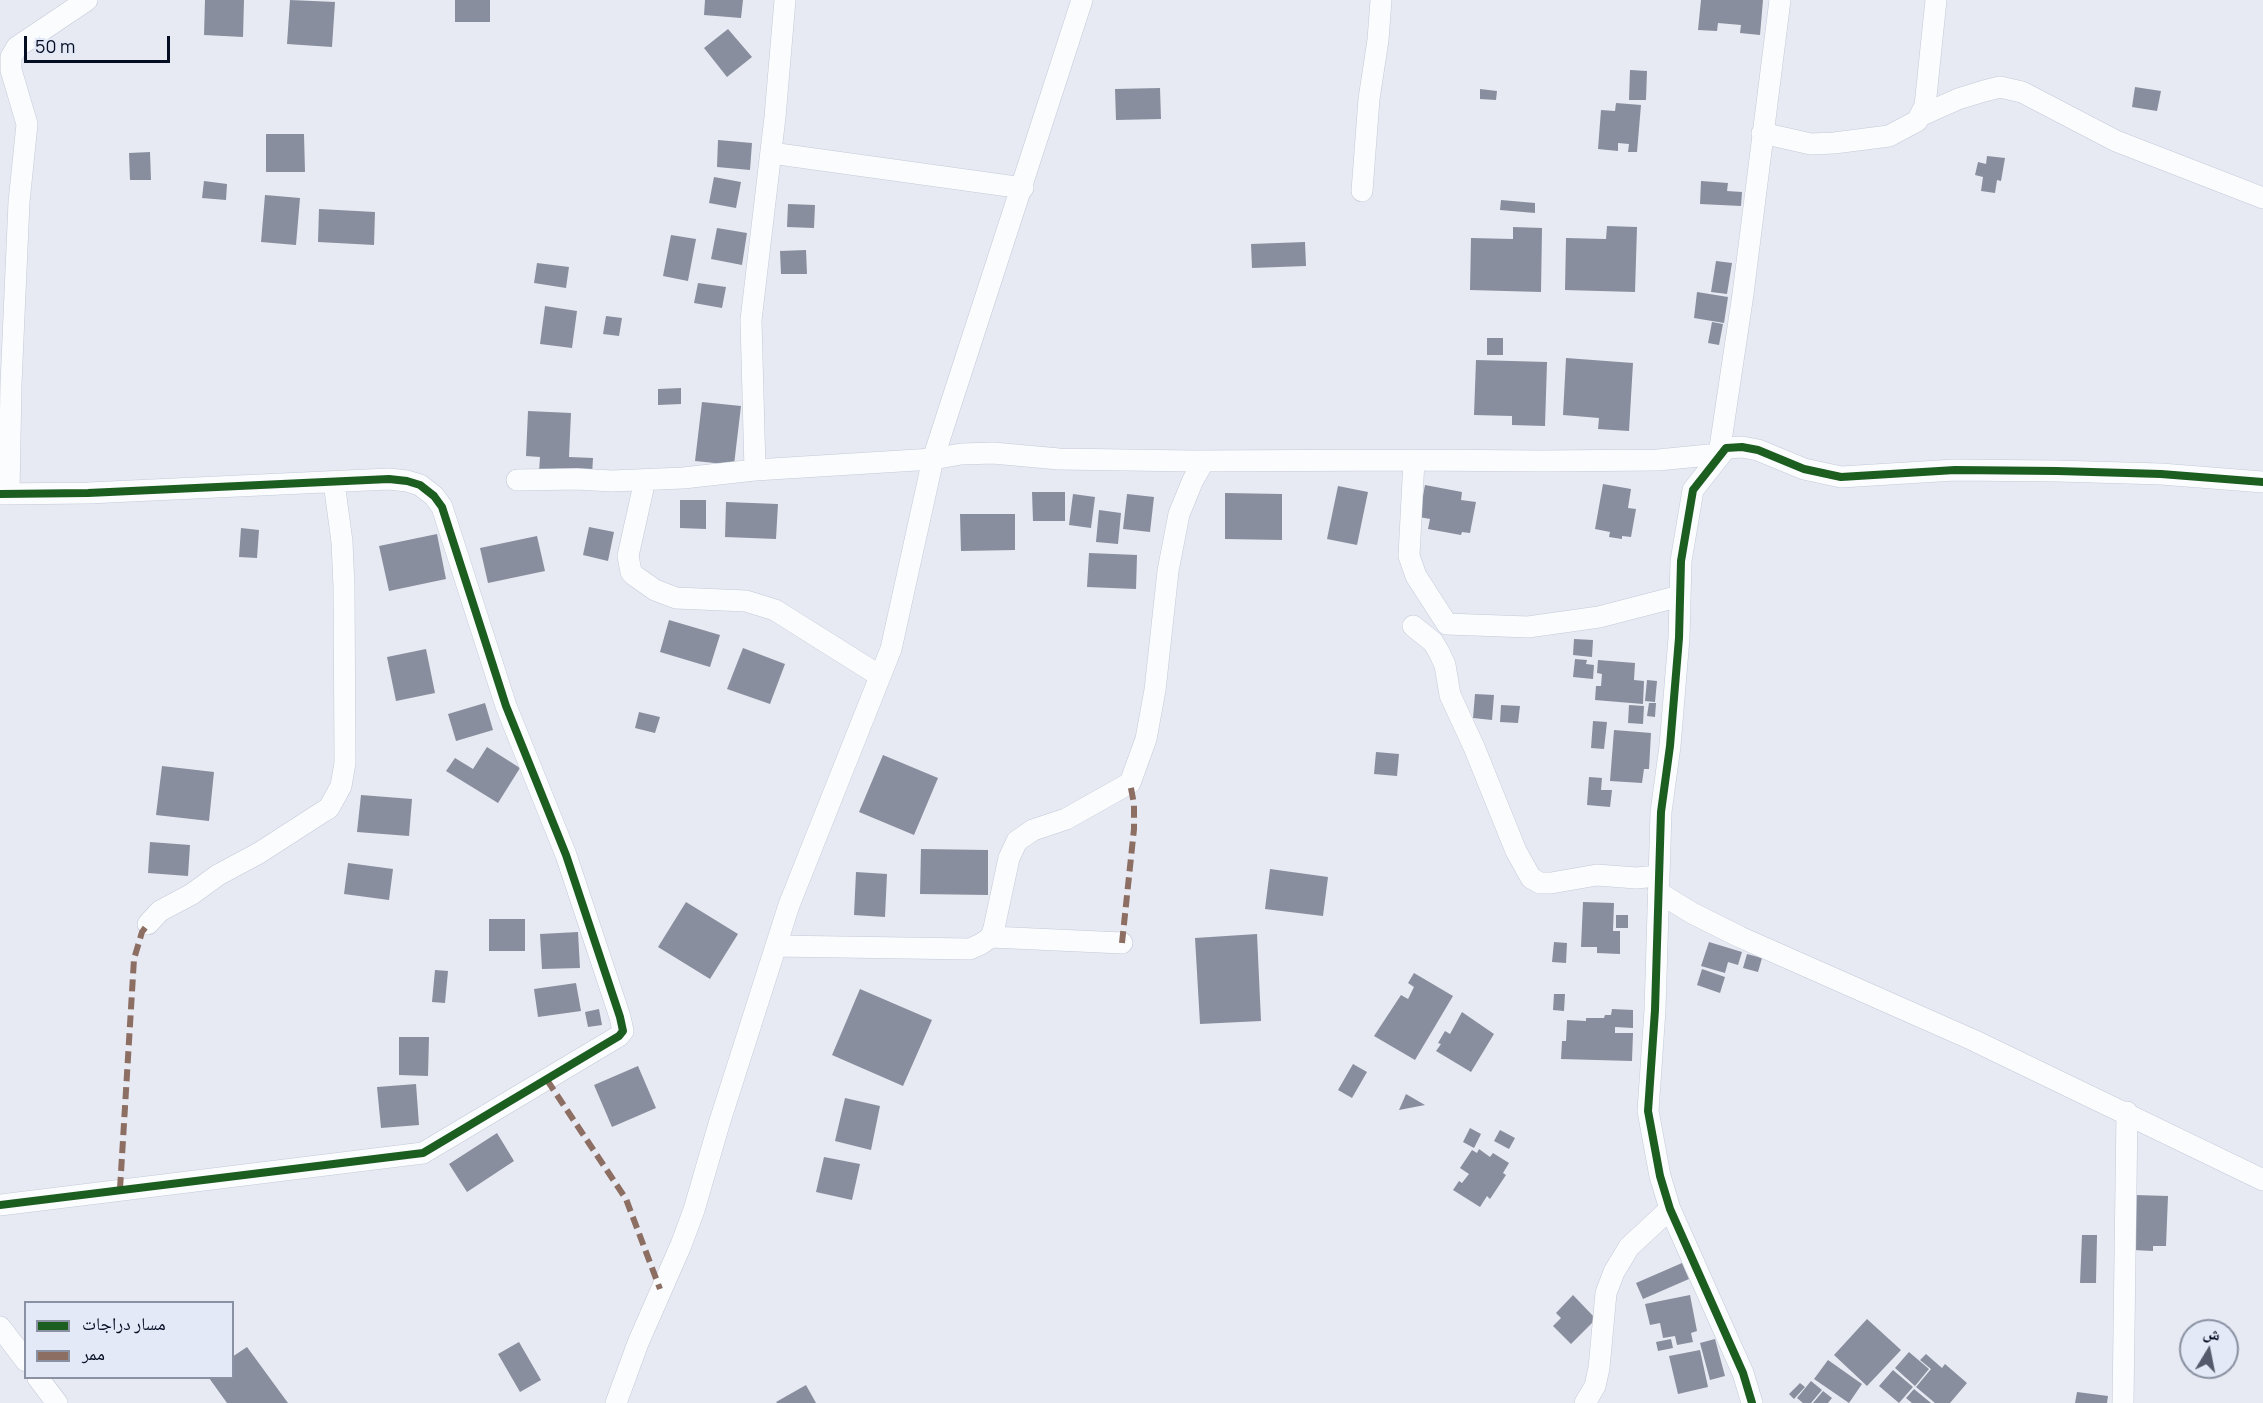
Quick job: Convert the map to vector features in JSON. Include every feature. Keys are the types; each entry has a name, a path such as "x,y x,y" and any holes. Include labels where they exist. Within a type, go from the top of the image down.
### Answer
{"street":[{"path":"0,1205 423,1153 623,1033 620,1017 566,855 506,706 439,501 420,485 389,479 88,493 4,494 18,233 27,124 11,70 11,57 17,47 87,0"},
{"path":"755,470 751,320 771,153 785,0"},
{"path":"616,1403 638,1343 694,1210 718,1124 797,883 891,649 933,459 1023,188 1082,0"},
{"path":"1362,191 1369,99 1378,40 1381,0"},
{"path":"1719,454 1743,294 1780,0"},
{"path":"1762,133 1811,144 1862,141 1889,136 1917,121 1925,106 1936,0"},
{"path":"1920,116 1958,99 2000,87 2022,92 2116,141 2263,198"},
{"path":"771,153 1023,188"},
{"path":"1752,1403 1743,1373 1670,1209 1660,1176 1648,1111 1655,1010 1661,812 1670,746 1685,529 1693,490 1719,454 1726,448 1742,447 1758,450 1804,469 1841,477 1955,470 2161,474 2263,482"},
{"path":"517,480 645,480 993,453 1059,459 1204,461 1658,460 1719,454"},
{"path":"1414,460 1409,556 1416,576 1447,624 1528,627 1599,617 1680,596"},
{"path":"991,937 1009,858 1017,842 1033,830 1066,819 1130,783 1146,739 1155,690 1168,571 1179,514 1193,480 1204,461"},
{"path":"645,480 628,556 631,572 635,576 655,590 676,598 734,599 775,610 880,676"},
{"path":"148,924 160,911 192,894 218,875 259,853 329,808 341,786 345,763 345,587 334,482"},
{"path":"1413,626 1433,642 1439,652 1445,665 1450,695 1474,747 1516,851 1531,878 1540,883 1551,884 1597,875 1658,884 1692,913 1740,937 1963,1035 2127,1112 2263,1180"},
{"path":"776,946 970,949 991,937 1122,943"},
{"path":"2123,1403 2127,1112"},
{"path":"1585,1403 1595,1386 1599,1368 1606,1293 1614,1272 1629,1247 1670,1209"},
{"path":"0,1327 24,1358"},
{"path":"39,1379 57,1403"}],"building":[{"path":"205,0 244,0 243,37 204,35"},
{"path":"290,0 335,2 332,47 287,44"},
{"path":"455,0 490,0 490,22 455,22"},
{"path":"705,0 743,0 741,18 704,15"},
{"path":"1701,0 1763,0 1760,35 1740,33 1741,25 1718,23 1717,31 1698,30"},
{"path":"728,29 752,57 727,77 704,48"},
{"path":"1630,70 1647,71 1646,100 1629,100"},
{"path":"2135,87 2161,91 2157,111 2132,107"},
{"path":"1160,88 1161,119 1116,120 1115,89"},
{"path":"1480,89 1497,91 1496,100 1480,99"},
{"path":"1616,103 1641,105 1637,152 1628,152 1629,144 1618,143 1618,151 1598,149 1601,110 1615,111"},
{"path":"266,134 304,134 305,172 266,172"},
{"path":"718,140 752,143 750,170 717,167"},
{"path":"150,152 151,180 130,180 129,153"},
{"path":"1987,156 2005,158 2001,181 1997,180 1995,193 1981,191 1983,177 1975,175 1978,162 1986,164"},
{"path":"714,177 741,182 736,208 709,203"},
{"path":"204,181 227,184 226,200 202,198"},
{"path":"1701,181 1728,183 1727,191 1742,192 1741,206 1700,204"},
{"path":"265,195 300,198 296,245 261,242"},
{"path":"1501,200 1535,203 1535,213 1500,210"},
{"path":"788,204 815,205 814,228 787,227"},
{"path":"319,209 375,212 374,245 318,242"},
{"path":"1607,226 1637,227 1635,292 1565,290 1566,238 1606,239"},
{"path":"1513,227 1542,228 1541,292 1470,290 1471,238 1513,239"},
{"path":"717,228 747,233 742,265 711,259"},
{"path":"671,235 696,239 688,281 663,276"},
{"path":"1305,242 1306,266 1252,268 1251,244"},
{"path":"806,250 807,274 781,274 780,251"},
{"path":"1716,261 1732,263 1727,294 1711,292"},
{"path":"537,263 569,267 566,288 534,283"},
{"path":"698,283 726,287 722,308 694,303"},
{"path":"1697,292 1728,297 1724,323 1694,318"},
{"path":"545,306 577,311 572,348 540,344"},
{"path":"606,316 622,318 619,336 603,334"},
{"path":"1712,322 1723,324 1719,345 1708,343"},
{"path":"1487,338 1503,338 1503,355 1487,355"},
{"path":"1566,358 1633,363 1629,431 1598,429 1599,418 1563,415"},
{"path":"1476,360 1547,362 1545,426 1512,425 1512,416 1474,415"},
{"path":"681,388 681,404 658,405 658,389"},
{"path":"702,402 741,406 734,465 695,461"},
{"path":"528,411 571,413 569,457 593,458 592,475 539,472 540,457 526,456"},
{"path":"1603,484 1631,489 1628,508 1636,509 1631,537 1622,536 1622,539 1609,537 1610,532 1595,529"},
{"path":"1425,485 1462,492 1461,500 1476,502 1470,533 1462,532 1461,535 1428,529 1430,519 1419,517"},
{"path":"1338,486 1368,492 1357,545 1327,539"},
{"path":"1032,492 1065,492 1065,521 1033,521"},
{"path":"1225,493 1282,494 1282,540 1225,539"},
{"path":"1073,494 1095,497 1091,528 1069,525"},
{"path":"1127,494 1154,497 1150,532 1123,529"},
{"path":"680,500 706,500 706,529 680,528"},
{"path":"726,502 778,504 776,539 725,537"},
{"path":"1099,510 1121,513 1118,544 1096,542"},
{"path":"960,514 1015,514 1015,550 961,551"},
{"path":"589,527 614,532 608,561 583,555"},
{"path":"241,528 259,530 257,558 239,557"},
{"path":"437,534 446,579 389,591 379,546"},
{"path":"537,536 545,571 488,583 480,548"},
{"path":"1089,553 1137,555 1136,589 1087,587"},
{"path":"669,620 720,635 710,667 660,652"},
{"path":"1574,639 1593,640 1592,657 1573,655"},
{"path":"743,648 785,664 770,704 727,689"},
{"path":"426,649 435,693 396,701 387,657"},
{"path":"1575,659 1587,660 1586,664 1594,665 1593,679 1573,677"},
{"path":"1598,660 1635,663 1634,680 1644,681 1643,704 1595,700 1596,686 1601,686 1602,674 1597,673"},
{"path":"1647,680 1657,681 1655,702 1645,701"},
{"path":"1475,694 1494,695 1492,720 1473,718"},
{"path":"485,703 493,730 456,741 448,714"},
{"path":"1649,703 1656,703 1655,717 1647,716"},
{"path":"1501,705 1520,706 1518,723 1500,722"},
{"path":"1629,705 1644,706 1643,724 1628,723"},
{"path":"639,712 660,717 655,733 635,728"},
{"path":"1593,721 1607,722 1604,749 1591,748"},
{"path":"1614,730 1651,733 1649,769 1644,769 1642,783 1610,781"},
{"path":"487,747 520,768 498,803 446,771 455,758 473,769"},
{"path":"1376,752 1399,754 1397,776 1374,774"},
{"path":"883,755 938,778 914,835 859,812"},
{"path":"162,766 214,772 209,821 156,815"},
{"path":"1589,777 1602,778 1601,790 1612,790 1610,807 1587,805"},
{"path":"361,795 412,799 409,836 357,832"},
{"path":"150,842 190,845 188,876 148,873"},
{"path":"921,849 988,850 988,895 920,894"},
{"path":"348,863 393,869 389,900 344,894"},
{"path":"1270,869 1328,877 1323,916 1265,909"},
{"path":"856,872 887,874 885,917 854,915"},
{"path":"686,902 738,934 710,979 658,947"},
{"path":"1583,902 1614,903 1613,931 1620,931 1620,954 1597,953 1597,947 1581,947"},
{"path":"1616,915 1628,915 1628,928 1616,928"},
{"path":"489,919 525,919 525,951 489,951"},
{"path":"578,932 580,968 542,969 540,934"},
{"path":"1257,934 1261,1021 1200,1024 1195,938"},
{"path":"1554,942 1567,943 1566,963 1552,962"},
{"path":"1709,942 1742,952 1738,965 1728,962 1725,973 1701,966"},
{"path":"1747,954 1762,958 1758,972 1743,968"},
{"path":"1702,969 1725,977 1720,993 1697,985"},
{"path":"435,970 448,971 445,1003 432,1002"},
{"path":"1414,973 1453,996 1415,1060 1374,1036 1401,995 1408,999 1414,987 1408,983"},
{"path":"576,983 581,1011 538,1017 534,989"},
{"path":"860,989 932,1020 903,1086 832,1055"},
{"path":"1554,994 1565,994 1564,1011 1553,1010"},
{"path":"599,1009 602,1025 588,1027 585,1012"},
{"path":"1612,1009 1633,1010 1633,1028 1615,1027 1615,1033 1633,1033 1632,1061 1561,1059 1562,1041 1566,1041 1567,1020 1586,1021 1586,1018 1604,1018 1605,1015 1611,1015"},
{"path":"1462,1012 1494,1034 1471,1072 1436,1051 1445,1031 1450,1034"},
{"path":"399,1037 429,1037 428,1076 399,1075"},
{"path":"1353,1064 1367,1072 1352,1098 1338,1090"},
{"path":"638,1066 656,1108 612,1127 594,1085"},
{"path":"416,1084 419,1125 381,1128 377,1087"},
{"path":"1406,1094 1425,1105 1399,1110"},
{"path":"845,1098 880,1106 871,1150 835,1141"},
{"path":"1470,1128 1481,1134 1474,1148 1463,1142"},
{"path":"1500,1130 1515,1138 1509,1149 1494,1141"},
{"path":"497,1133 514,1161 467,1192 449,1164"},
{"path":"1479,1149 1490,1157 1493,1153 1509,1163 1503,1173 1506,1175 1490,1199 1487,1196 1480,1207 1453,1190 1459,1181 1462,1183 1469,1174 1460,1168 1472,1150 1477,1153"},
{"path":"824,1157 860,1164 852,1200 816,1192"},
{"path":"2135,1195 2168,1196 2166,1246 2153,1246 2153,1251 2133,1250"},
{"path":"2082,1235 2097,1235 2096,1283 2080,1283"},
{"path":"1682,1263 1689,1279 1643,1299 1636,1283"},
{"path":"1573,1295 1596,1319 1571,1344 1553,1326 1561,1318 1556,1313"},
{"path":"1690,1295 1697,1331 1691,1333 1693,1342 1677,1345 1675,1336 1663,1338 1660,1323 1650,1325 1645,1304"},
{"path":"1867,1319 1901,1350 1867,1386 1834,1355"},
{"path":"1671,1339 1673,1348 1658,1351 1656,1342"},
{"path":"1715,1339 1725,1376 1710,1380 1700,1343"},
{"path":"519,1342 541,1380 520,1392 498,1354"},
{"path":"247,1347 288,1403 227,1403 210,1379 234,1379 234,1356"},
{"path":"1700,1350 1708,1387 1678,1394 1669,1356"},
{"path":"1909,1352 1929,1369 1915,1386 1895,1368"},
{"path":"1926,1354 1942,1368 1945,1364 1967,1383 1950,1403 1935,1403 1916,1387 1931,1369 1920,1360"},
{"path":"1828,1360 1862,1384 1849,1403 1814,1379"},
{"path":"1893,1370 1913,1387 1899,1403 1879,1386"},
{"path":"1811,1381 1822,1390 1811,1403 1803,1403 1797,1398"},
{"path":"1800,1383 1805,1387 1794,1399 1789,1394"},
{"path":"806,1385 816,1403 776,1402"},
{"path":"1914,1389 1931,1403 1912,1403 1906,1398"},
{"path":"1823,1391 1832,1398 1828,1403 1813,1403"},
{"path":"2077,1392 2108,1396 2107,1403 2075,1403"}],"marked path":[{"path":"1122,943 1134,829 1134,804 1130,783"},
{"path":"120,1189 134,959 142,932 148,924"},
{"path":"547,1080 626,1199 660,1289"}],"cycle path":[{"path":"1752,1403 1743,1373 1670,1209 1660,1176 1648,1111 1655,1010 1661,812 1670,746 1679,638 1681,561 1693,490 1726,448 1742,447 1758,450 1804,469 1841,477 1955,470 2057,471 2161,474 2263,482"},
{"path":"0,494 88,493 389,479 420,485 434,496 442,507 506,706 566,855 623,1031 619,1036 423,1153 0,1205"}]}
